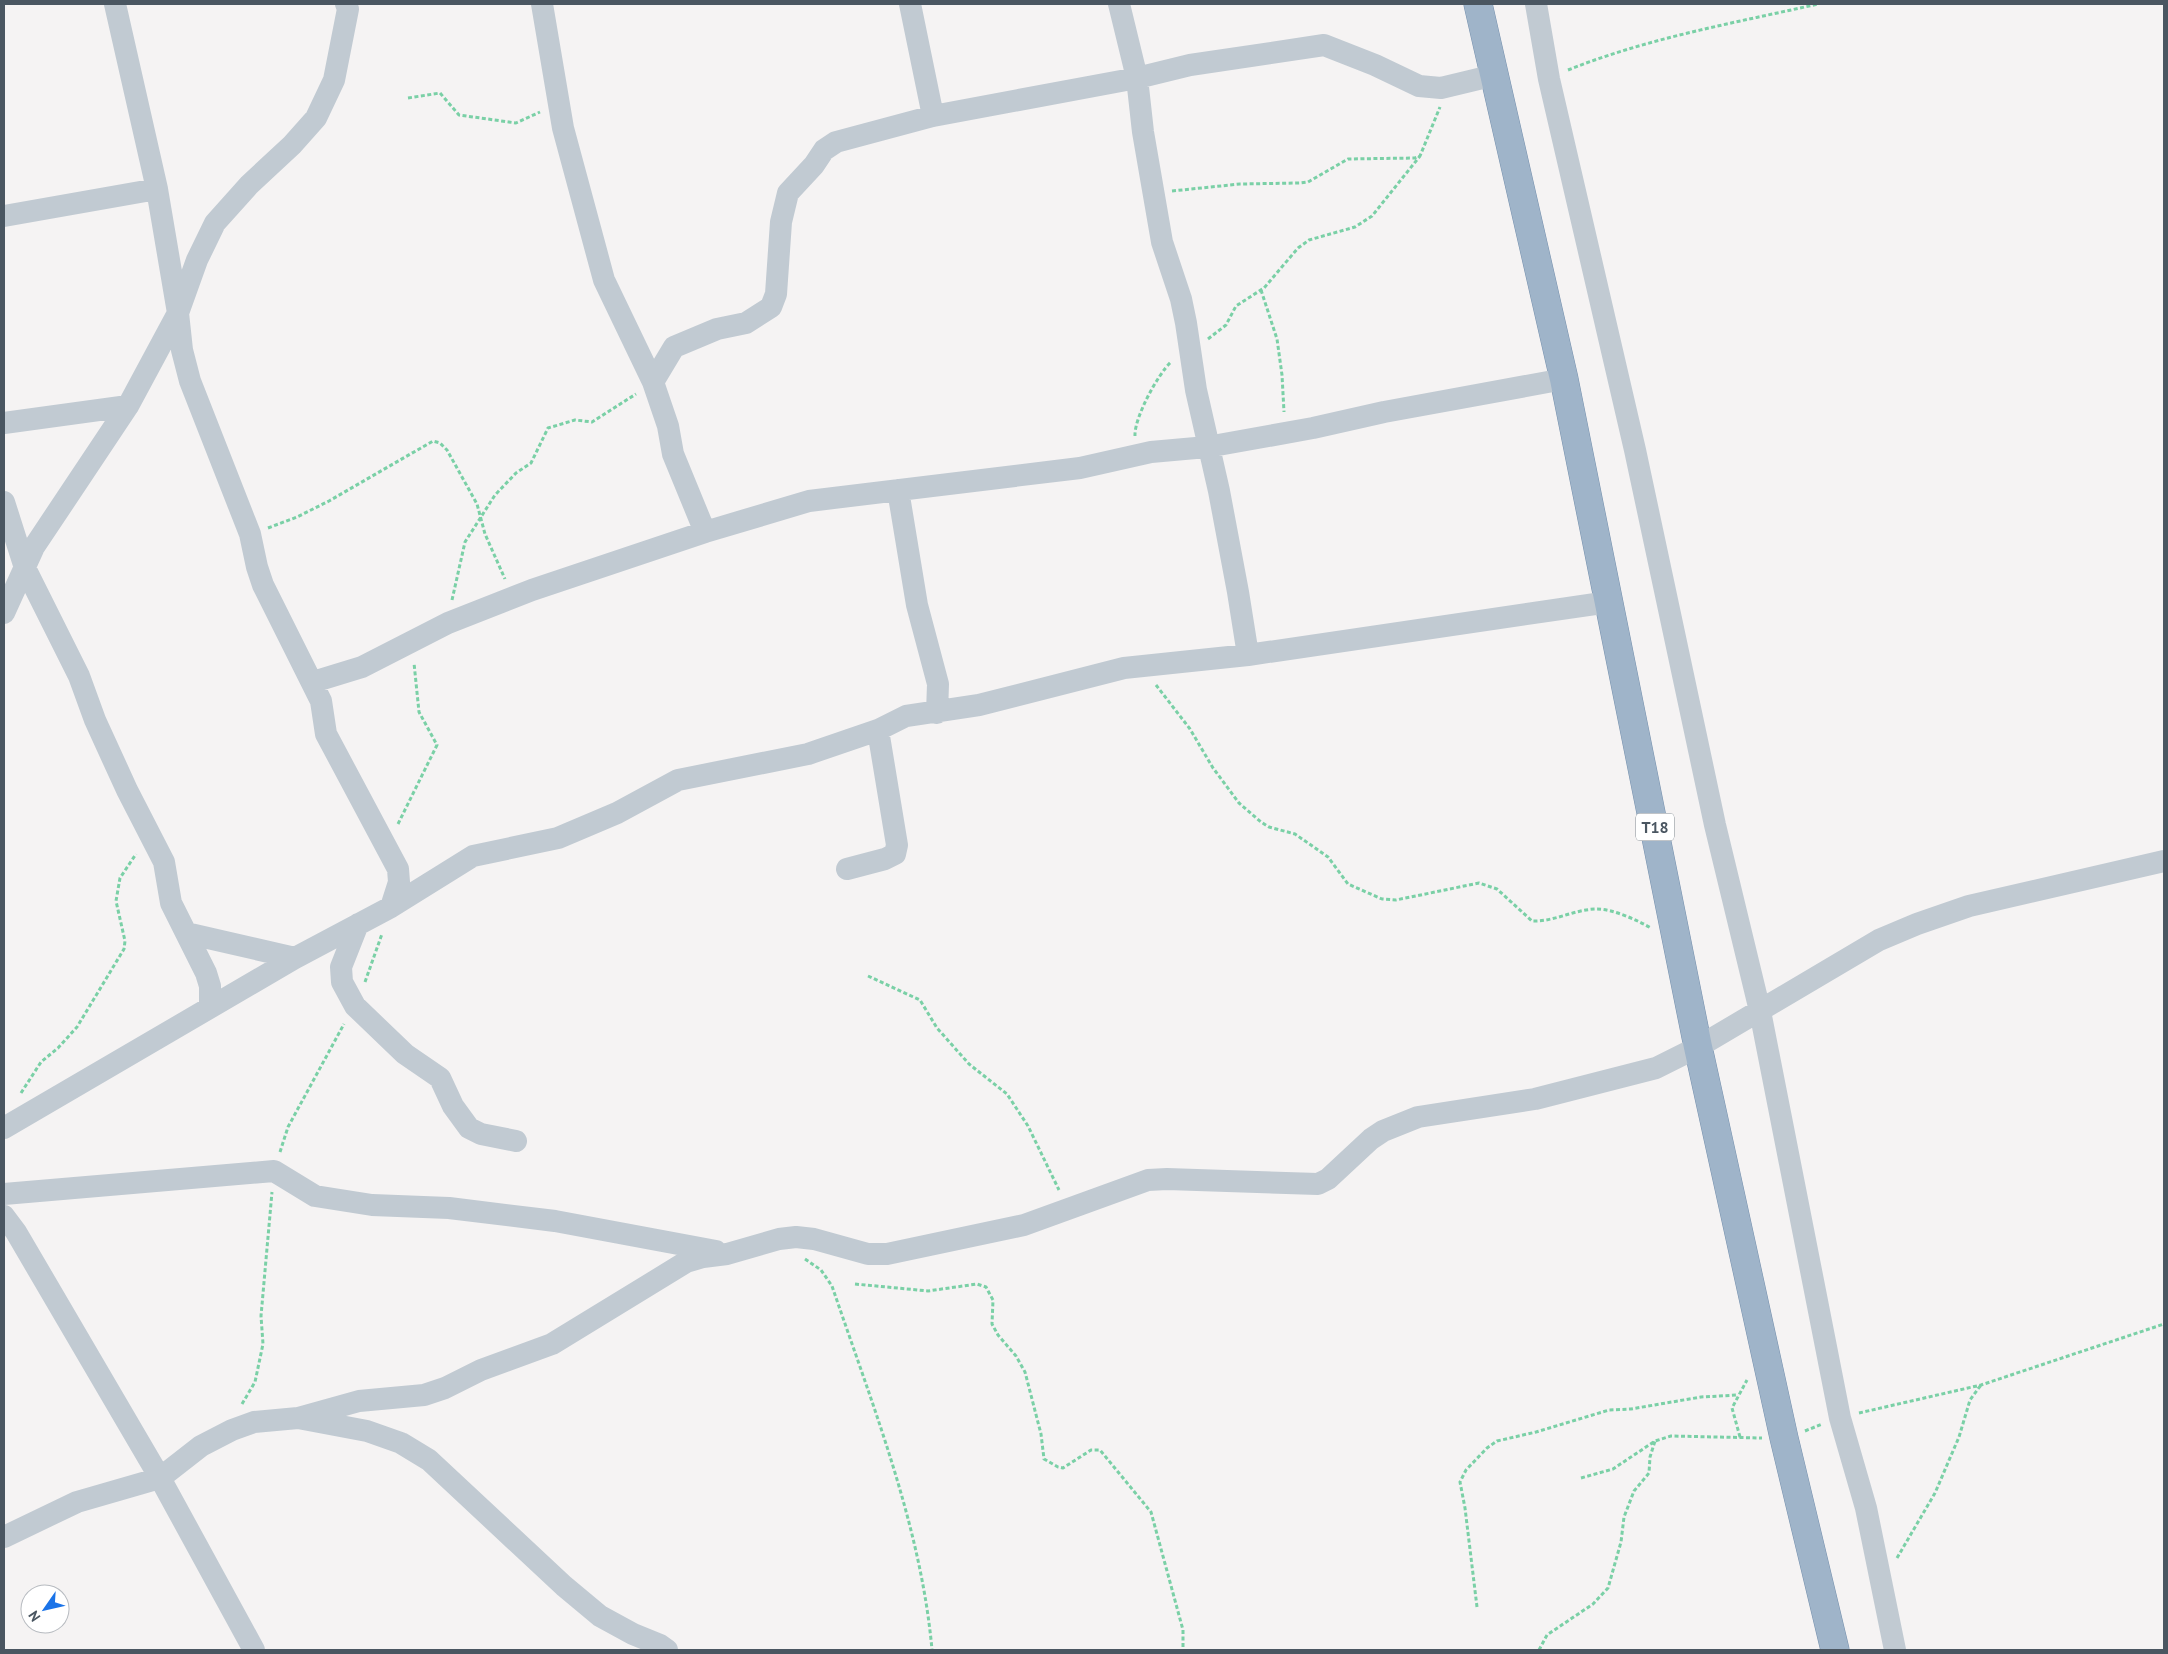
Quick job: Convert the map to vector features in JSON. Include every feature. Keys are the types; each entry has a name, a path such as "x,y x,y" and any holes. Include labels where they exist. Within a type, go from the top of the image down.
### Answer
{"highway":[{"name":"T18","path":"1478,4 1564,379 1698,1047 1784,1438 1835,1650"}],"street":[{"path":"115,4 157,190 178,313 182,350 190,381 250,534 257,568 263,585 321,701 326,734 398,869 399,882 391,907"},
{"path":"4,613 34,548 128,406 178,313 197,260 215,223 249,185 292,146 316,118 334,80 348,9 346,4"},
{"path":"542,4 553,72 560,100 563,128 604,280 653,382 668,426 673,454 705,532"},
{"path":"910,4 933,116"},
{"path":"1119,4 1137,78 1143,132 1162,242 1181,299 1207,447 1219,491 1235,574 1248,655"},
{"path":"1536,4 1549,79 1632,440 1712,815 1760,1011 1840,1418 1866,1508 1895,1650"},
{"path":"653,382 674,347 717,329 746,323 771,307 776,294 781,222 788,193 814,165 824,150 836,142 933,116 1137,78 1190,64 1324,45 1366,61 1419,86 1448,87 1495,76"},
{"path":"4,216 157,190"},
{"path":"313,682 362,668 448,623 514,598 705,532 809,501 1080,468 1138,455 1207,447 1284,433 1564,379"},
{"path":"4,423 128,406"},
{"path":"898,490 917,605 938,684 937,713"},
{"path":"4,502 25,568 79,676 95,720 164,862 171,903 206,973 210,986 210,1007"},
{"path":"4,1128 295,958 391,907 473,856 558,838 617,812 678,780 808,754 878,730 906,716 937,713 987,704 1124,668 1248,655 1609,602"},
{"path":"847,869 885,859 896,854 897,845 878,730"},
{"path":"4,1537 77,1502 160,1478 201,1446 232,1430 254,1422 298,1418 359,1401 403,1398 440,1390 481,1370 552,1344 686,1262 703,1256 727,1254 779,1239 796,1237 814,1239 868,1254 888,1254 1024,1225 1148,1180 1167,1178 1318,1184 1328,1180 1371,1139 1383,1131 1418,1117 1535,1099 1641,1074 1698,1047 1879,940 1917,924 1969,906 2164,861"},
{"path":"358,924 341,967 342,982 355,1006 404,1054 440,1078 453,1106 469,1128 481,1134 516,1141"},
{"path":"186,933 295,958"},
{"path":"4,1194 274,1171 315,1196 372,1206 449,1208 555,1221 727,1254"},
{"path":"4,1216 16,1232 160,1478 254,1650"},
{"path":"298,1418 367,1431 402,1444 429,1460 564,1586 600,1616 667,1650"}],"path":[{"path":"1549,79 1598,59 1624,51 1818,4"},
{"path":"1138,455 1135,433 1144,405 1164,368 1172,361 1190,352 1226,325 1236,306 1261,290 1298,248 1309,240 1355,227 1372,216 1420,156 1427,144 1448,87"},
{"path":"408,98 440,93 459,115 516,123 560,100"},
{"path":"1154,193 1240,184 1308,182 1348,159 1415,158 1420,156"},
{"path":"1261,290 1277,339 1282,375 1284,433"},
{"path":"448,623 465,542 495,495 516,473 531,463 548,428 575,420 592,422 602,418 653,382"},
{"path":"250,534 297,517 329,501 434,441 440,443 447,450 477,504 485,534 514,598"},
{"path":"396,829 438,745 419,712 416,694 416,672 408,643"},
{"path":"1154,684 1169,699 1190,729 1213,768 1239,804 1261,822 1295,834 1328,857 1348,884 1353,887 1382,899 1396,900 1475,884 1486,884 1507,896 1532,921 1542,921 1596,909 1604,910 1641,922 1678,943"},
{"path":"16,1100 40,1062 58,1048 77,1027 124,948 125,941 116,900 120,878 138,849 140,816"},
{"path":"232,1430 254,1382 263,1344 261,1316 274,1171 288,1127 355,1006 373,963 391,907"},
{"path":"868,976 920,1000 937,1028 969,1064 1008,1094 1028,1126 1068,1209"},
{"path":"779,1239 821,1270 832,1286 879,1421 921,1571 932,1650"},
{"path":"855,1284 928,1291 977,1284 986,1287 993,1300 992,1324 998,1335 1016,1356 1025,1372 1041,1434 1044,1459 1058,1468 1063,1468 1091,1450 1100,1450 1151,1512 1183,1630 1183,1650"},
{"path":"1581,1478 1613,1469 1655,1441 1671,1436 1784,1438 1840,1418 1981,1385 2164,1324"},
{"path":"1740,1437 1732,1408 1749,1377"},
{"path":"1882,1586 1909,1534 1935,1493 1959,1437 1970,1400 1981,1385"},
{"path":"1477,1606 1466,1508 1460,1482 1466,1470 1487,1448 1497,1441 1536,1432 1608,1410 1631,1409 1701,1397 1738,1395"},
{"path":"1539,1650 1547,1635 1593,1604 1608,1588 1621,1542 1624,1517 1634,1491 1649,1473 1655,1441"}]}
